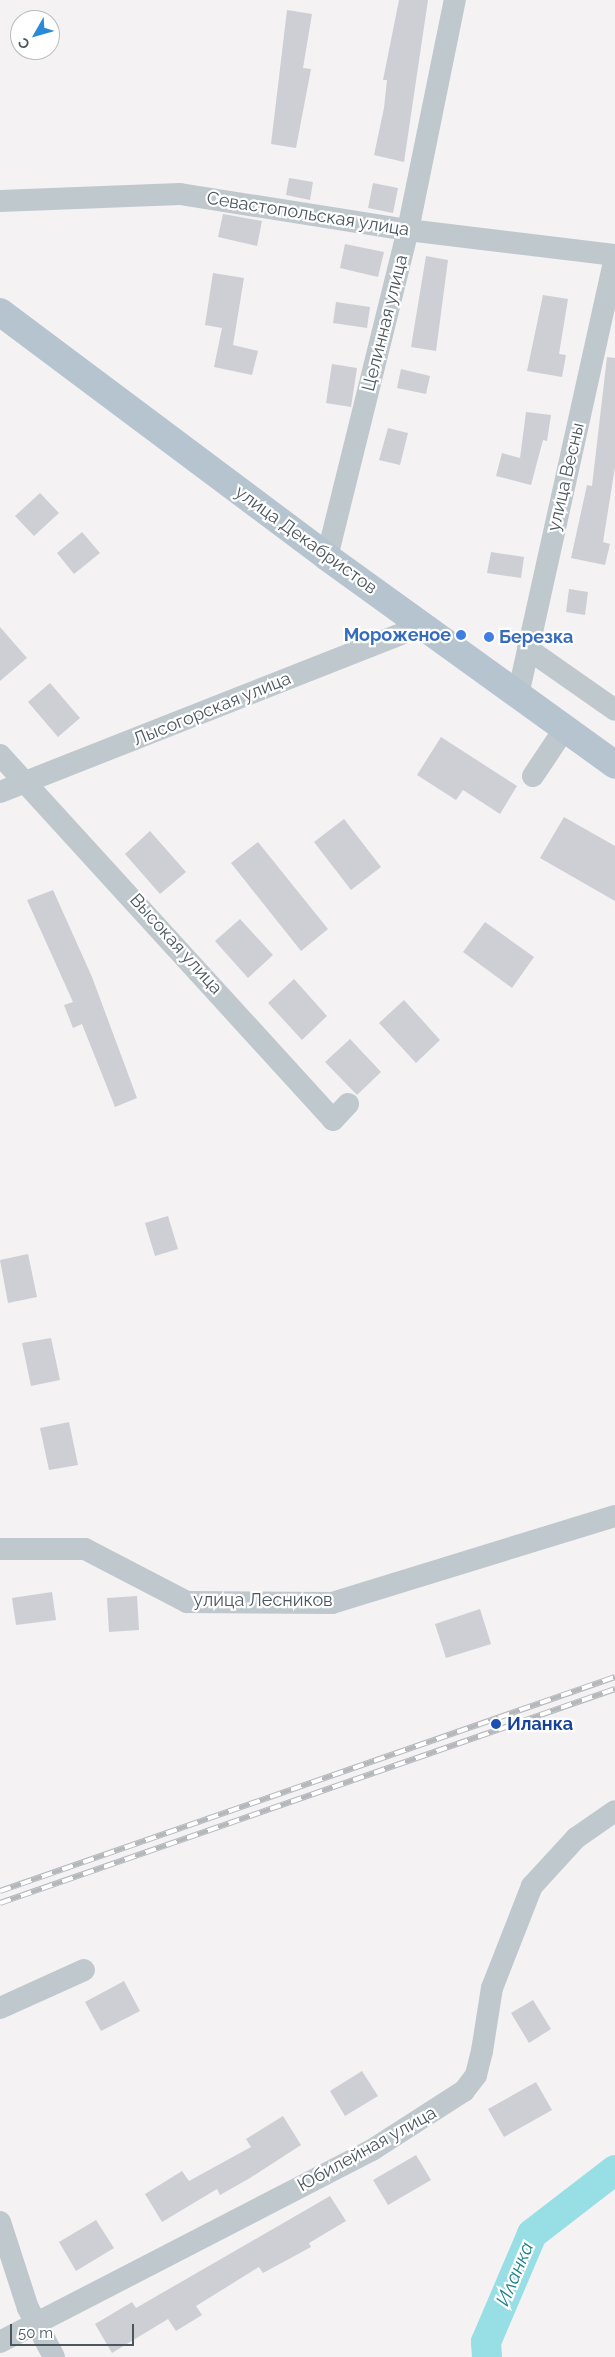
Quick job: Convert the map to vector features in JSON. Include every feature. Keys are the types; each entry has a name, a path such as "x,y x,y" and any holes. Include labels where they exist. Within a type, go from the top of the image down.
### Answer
{"main road":[{"name":"улица Декабристов","path":"0,312 327,557 615,765"}],"street":[{"name":"Целинная улица","path":"327,557 408,230 455,0"},
{"name":"Севастопольская улица","path":"0,201 180,194 408,230 615,256"},
{"name":"улица Весны","path":"518,696 615,256"},
{"name":"Лысогорская улица","path":"0,792 423,625"},
{"path":"528,649 615,710"},
{"path":"533,776 565,728"},
{"name":"Высокая улица","path":"0,755 29,782 333,1120 348,1104"},
{"name":"улица Лесников","path":"0,1549 85,1549 187,1602 332,1603 615,1516"},
{"name":"Юбилейная улица","path":"0,2342 372,2150 464,2091 476,2075 482,2051 492,1988 532,1886 576,1838 615,1811"},
{"path":"0,2008 84,1970"},
{"path":"0,2222 28,2308 38,2322 54,2357"}],"building":[{"path":"399,0 428,0 404,162 374,155 384,108 387,80 383,80"},
{"path":"287,10 312,14 303,68 311,69 296,148 271,144"},
{"path":"289,178 313,182 310,200 286,195"},
{"path":"373,183 398,188 393,213 368,208"},
{"path":"223,214 262,221 257,246 218,237"},
{"path":"345,244 384,252 378,277 340,268"},
{"path":"426,256 448,260 436,351 411,347"},
{"path":"213,273 244,278 233,345 258,351 252,375 214,367 222,328 205,325"},
{"path":"543,295 568,299 559,354 566,355 562,377 527,371"},
{"path":"336,302 370,307 367,328 333,323"},
{"path":"607,357 615,358 615,467 603,542 610,544 605,565 571,558 587,485 592,486"},
{"path":"332,364 357,368 351,407 326,403"},
{"path":"401,369 430,376 426,394 397,388"},
{"path":"526,412 551,415 547,441 543,440 531,485 496,476 502,453 520,458"},
{"path":"388,428 408,433 400,465 379,460"},
{"path":"40,493 59,513 34,536 15,516"},
{"path":"82,532 100,553 74,574 57,553"},
{"path":"491,552 524,557 521,578 487,573"},
{"path":"569,589 588,592 585,615 566,612"},
{"path":"0,627 27,658 0,681"},
{"path":"50,683 80,718 58,737 28,702"},
{"path":"441,737 517,786 500,814 463,790 456,800 417,775"},
{"path":"564,817 615,846 615,901 540,858"},
{"path":"344,819 381,867 351,890 314,842"},
{"path":"150,831 186,872 160,894 125,854"},
{"path":"258,842 328,929 301,951 231,863"},
{"path":"53,890 92,977 137,1098 115,1107 82,1024 73,1028 64,1005 73,1002 27,900"},
{"path":"240,919 273,955 248,978 215,941"},
{"path":"485,922 534,957 512,988 463,952"},
{"path":"294,979 327,1016 302,1040 268,1003"},
{"path":"404,1000 440,1040 416,1063 379,1023"},
{"path":"350,1039 381,1072 357,1095 325,1062"},
{"path":"168,1216 178,1249 155,1256 145,1223"},
{"path":"28,1254 37,1297 8,1303 0,1260"},
{"path":"51,1338 60,1380 31,1386 22,1343"},
{"path":"69,1422 78,1465 49,1470 40,1428"},
{"path":"52,1592 56,1620 16,1625 12,1598"},
{"path":"137,1596 139,1630 109,1632 107,1598"},
{"path":"480,1609 491,1644 446,1658 435,1624"},
{"path":"124,1981 140,2011 101,2031 85,2002"},
{"path":"533,2000 551,2029 529,2043 511,2013"},
{"path":"362,2071 378,2096 345,2116 330,2091"},
{"path":"536,2082 552,2110 504,2137 488,2109"},
{"path":"283,2116 301,2145 220,2195 217,2189 162,2222 145,2194 182,2171 189,2181 251,2147 246,2139"},
{"path":"416,2155 431,2180 388,2205 373,2180"},
{"path":"330,2196 346,2221 309,2243 311,2247 263,2273 259,2267 196,2306 202,2315 176,2331 168,2319 112,2353 95,2324 132,2302 136,2308"},
{"path":"96,2220 114,2248 76,2271 59,2242"}],"waterway":[{"name":"Иланка","path":"487,2357 486,2342 532,2234 615,2170"}],"railway":[{"path":"0,1891 615,1677"},
{"path":"0,1903 615,1689"}],"place":[{"name":"Мороженое","path":"461,635"},
{"name":"Березка","path":"489,637"},
{"name":"Иланка","path":"496,1724"}]}
